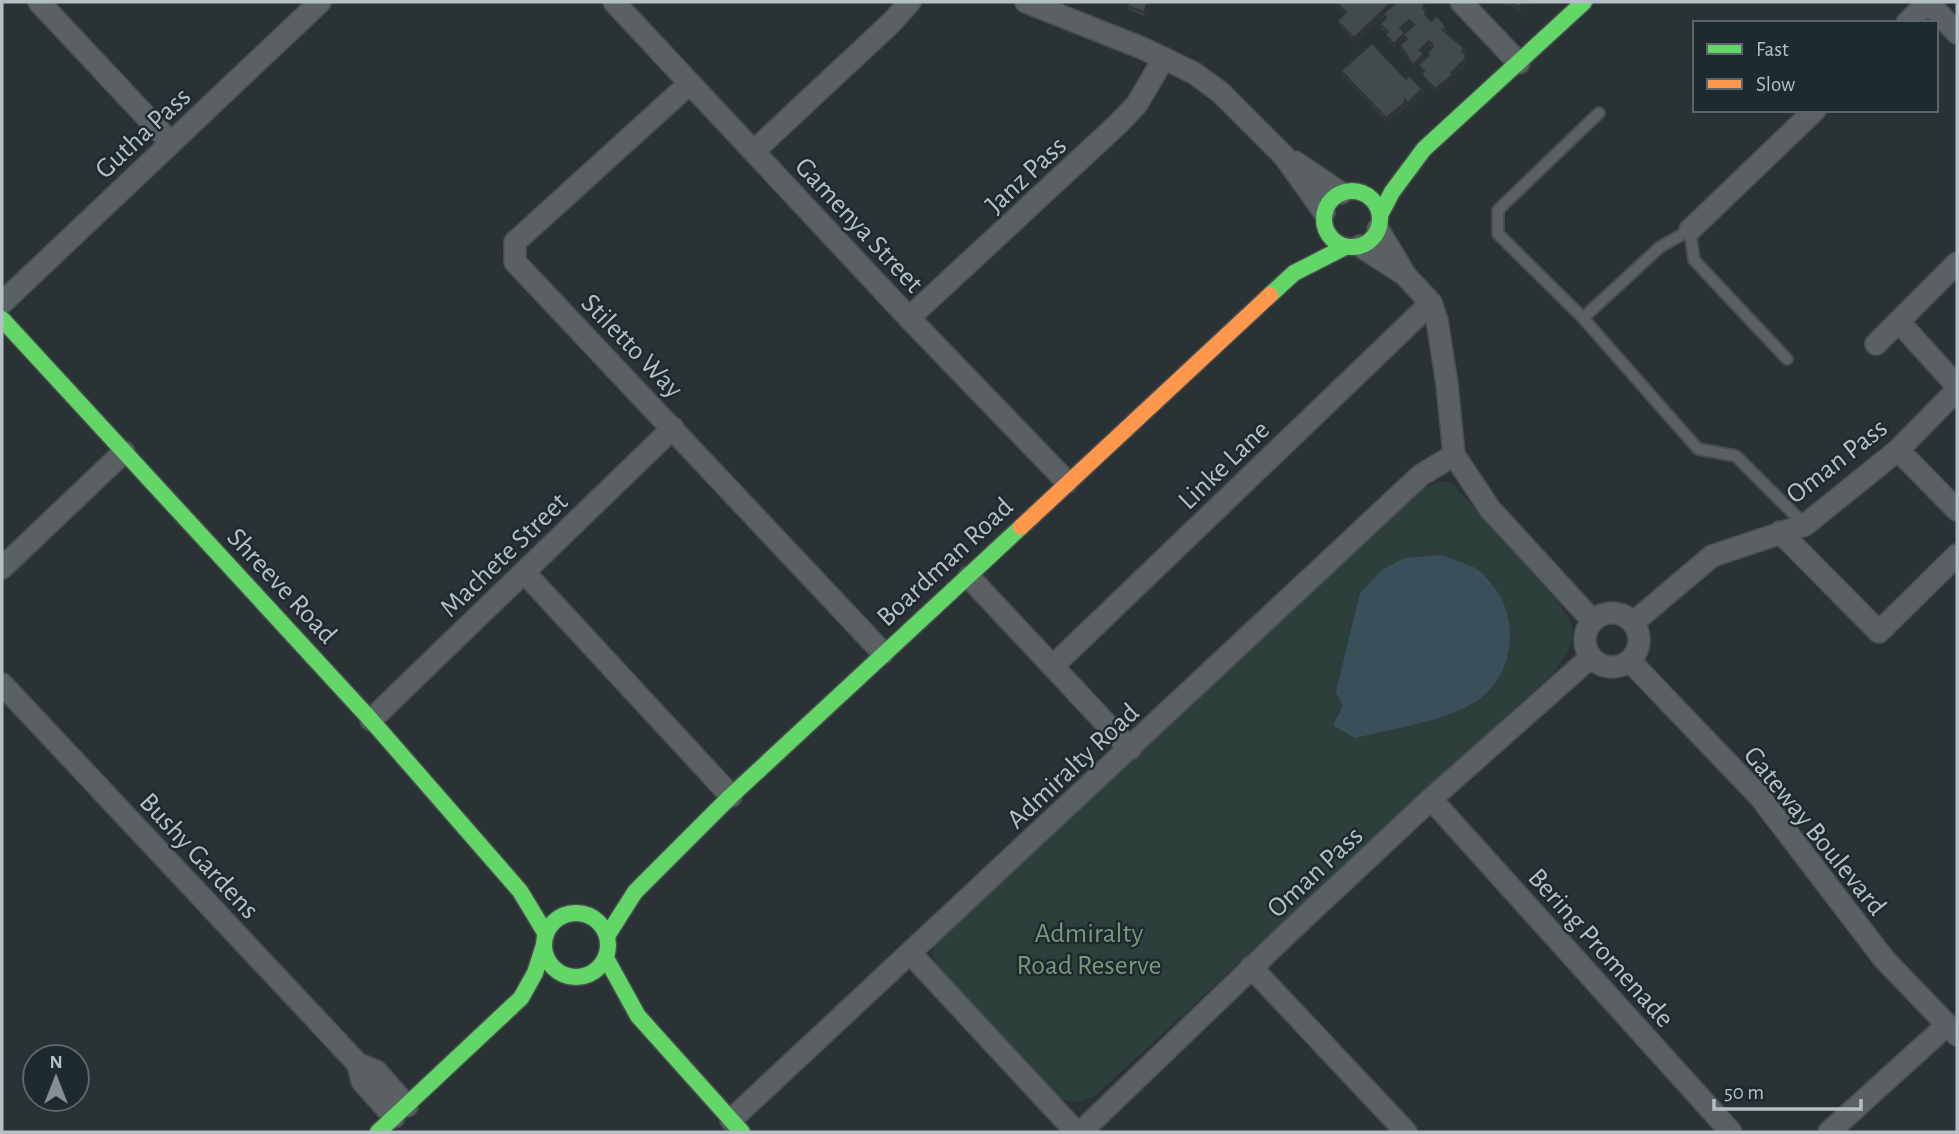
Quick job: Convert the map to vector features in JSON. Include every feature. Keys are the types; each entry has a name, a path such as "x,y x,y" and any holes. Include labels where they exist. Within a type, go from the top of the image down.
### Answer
{"street":[{"path":"39,2 171,143"},
{"name":"Gutha Pass","path":"2,303 320,2"},
{"name":"Gamenya Street","path":"614,2 909,318 1067,482"},
{"path":"754,151 883,31 910,2"},
{"path":"1026,2 1058,7 1194,73 1220,92 1284,156 1324,215 1329,237 1353,246 1405,275"},
{"path":"1461,2 1519,62"},
{"name":"Boardman Road","path":"1390,170 1424,149 1584,2"},
{"path":"1909,21 1928,2 1957,33"},
{"name":"Janz Pass","path":"909,318 1118,124 1137,104 1164,58"},
{"name":"Stiletto Way","path":"689,84 515,242 515,262 883,653"},
{"path":"1690,230 1813,112"},
{"name":"Boardman Road","path":"606,958 607,936 635,892 731,796 1294,274 1353,246 1368,242 1392,192 1424,149"},
{"path":"1284,156 1347,192 1368,196 1377,208 1379,222 1405,275 1431,303 1437,320 1454,455 1490,509 1592,620"},
{"name":"Boardman Road","path":"1294,274 1327,204 1369,181"},
{"path":"1876,344 1957,263"},
{"name":"Linke Lane","path":"1053,666 1431,303"},
{"name":"Shreeve Road","path":"2,319 371,720 520,891 545,939"},
{"path":"1899,322 1957,388"},
{"name":"Oman Pass","path":"1634,622 1712,556 1805,526 1898,450 1957,388"},
{"name":"Machete Street","path":"371,720 673,428"},
{"path":"1898,450 1957,510"},
{"path":"2,568 124,452"},
{"name":"Admiralty Road","path":"737,1126 911,954 1421,475 1454,455"},
{"path":"1780,532 1879,632 1957,555"},
{"path":"524,572 731,796"},
{"path":"969,577 1130,749"},
{"path":"1606,613 1623,614 1634,622 1640,638 1637,651 1630,661 1618,667 1602,666 1591,657 1584,642 1585,633 1592,620 1606,613"},
{"name":"Oman Pass","path":"1078,1132 1432,799 1591,657"},
{"name":"Gateway Boulevard","path":"1630,661 1760,797 1884,959 1952,1030"},
{"name":"Bushy Gardens","path":"2,684 358,1064 362,1081 400,1111"},
{"name":"Bering Promenade","path":"1432,799 1731,1132"},
{"name":"Shreeve Road","path":"520,891 563,916"},
{"name":"Boardman Road","path":"563,916 585,914 635,892"},
{"path":"585,914 595,919 607,936"},
{"path":"378,1132 521,998 536,973 545,939 556,920 563,916"},
{"path":"545,939 549,963 564,975 579,977 638,1016"},
{"path":"911,954 1078,1132"},
{"path":"521,998 579,977 601,966 606,958 638,1016 737,1126"},
{"path":"1251,967 1406,1132"},
{"path":"1829,1132 1952,1030"}],"lane":[{"path":"1599,113 1498,210 1498,234 1583,318 1698,449 1736,456 1805,526"},
{"path":"1583,318 1660,247 1690,230 1694,260 1787,359"}],"green space":[{"name":"Admiralty Road Reserve","path":"1440,481 1452,483 1558,602 1572,624 1573,638 1565,656 1553,673 1095,1096 1074,1102 1053,1095 938,970 933,957 934,943 1419,491"}],"water":[{"path":"1442,555 1479,570 1499,594 1506,610 1510,643 1501,675 1478,700 1451,714 1355,738 1333,725 1343,706 1336,692 1360,593 1382,570 1404,558"}],"building":[{"path":"1129,2 1148,2 1144,12 1127,6"},
{"path":"1336,2 1392,2 1354,38 1337,21 1346,12"},
{"path":"1396,2 1422,2 1427,12 1425,14 1431,21 1437,16 1446,28 1443,30 1465,49 1462,51 1466,55 1465,59 1451,73 1453,75 1435,89 1421,74 1424,71 1418,65 1429,55 1427,53 1433,46 1429,41 1420,50 1424,54 1413,65 1400,45 1407,39 1403,35 1394,44 1385,35 1388,32 1380,24 1386,18 1383,14","holes":["1409,20 1414,25 1405,33 1400,28"]},
{"path":"1372,43 1406,79 1409,75 1422,89 1408,103 1405,100 1405,103 1386,118 1341,71"}],"traffic: fast":[{"path":"1380,215 1392,192 1424,149 1584,2"},
{"path":"1347,191 1357,191 1372,199 1378,208 1380,219 1378,230 1372,239 1357,247 1347,247 1329,235 1324,224 1324,214 1336,196 1347,191"},
{"path":"1270,295 1294,273 1345,247"},
{"path":"2,319 371,720 520,891 546,934"},
{"path":"607,936 635,892 731,796 1021,527"},
{"path":"576,913 588,915 599,922 606,933 608,945 606,957 599,968 588,975 576,977 564,975 553,968 546,957 544,945 546,933 553,922 564,915 576,913"},
{"path":"378,1132 521,998 535,973 544,945"},
{"path":"606,958 638,1016 742,1132"}],"traffic: slow":[{"path":"1021,527 1270,295"}]}
